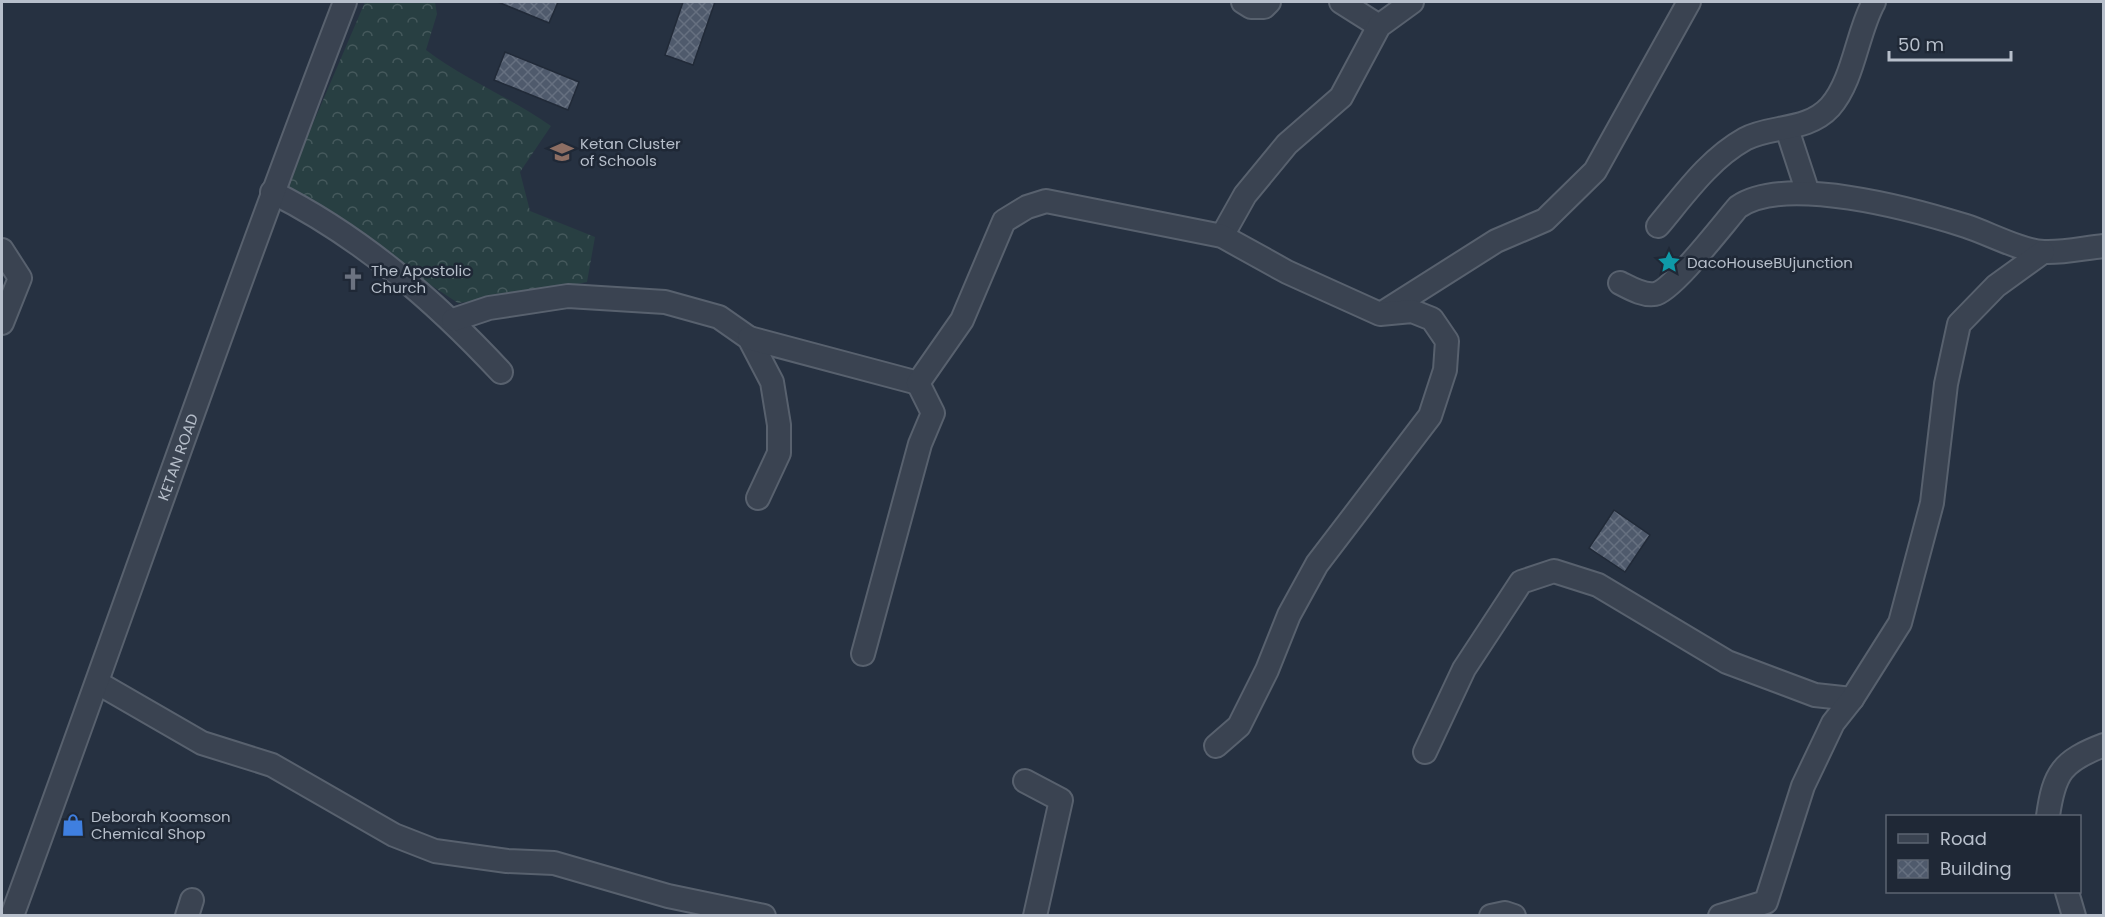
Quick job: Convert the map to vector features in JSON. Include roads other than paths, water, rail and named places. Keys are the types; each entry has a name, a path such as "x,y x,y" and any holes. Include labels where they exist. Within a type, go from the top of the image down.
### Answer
{"street":[{"name":"KETAN ROAD","path":"12,915 98,683 272,192 345,2"},
{"path":"1243,2 1251,7 1264,7 1269,2"},
{"path":"1341,2 1379,26"},
{"path":"1222,236 1245,195 1287,144 1341,97 1379,26 1412,2"},
{"path":"1380,315 1496,241 1545,220 1595,171 1689,2"},
{"path":"1658,226 1711,163 1747,138 1810,121 1830,107 1842,85 1874,2"},
{"path":"1786,129 1808,193"},
{"path":"272,192 300,206 368,250 407,279 453,320 501,372"},
{"path":"1620,284 1645,293 1660,292 1676,279 1738,207 1751,198 1767,194 1808,193 1893,206 1965,226 2043,252 2103,246"},
{"path":"918,383 962,320 1004,221 1027,207 1046,201 1222,236 1287,272 1380,315 1412,311 1432,319 1447,341 1445,370 1431,416 1317,564 1288,615 1267,670 1239,726 1216,746"},
{"path":"2,250 20,278 2,323"},
{"path":"1720,915 1766,902 1803,786 1833,723 1852,699 1900,623 1932,503 1946,384 1959,324 1996,286 2043,252"},
{"path":"453,320 489,308 568,296 664,302 719,317 749,338 918,383 933,413 921,444 863,654"},
{"path":"749,338 772,382 779,425 779,453 759,498"},
{"path":"1425,752 1464,669 1521,582 1554,571 1598,585 1727,662 1815,695 1852,699"},
{"path":"98,683 202,742 272,765 394,835 435,851 507,861 554,863 668,896 764,915"},
{"path":"2048,815 2052,788 2066,764 2103,745"},
{"path":"1024,781 1061,800 1035,915"},
{"path":"2068,893 2074,915"},
{"path":"1491,915 1505,913 1514,915"}],"place":[{"name":"Ketan Cluster of Schools","path":"562,152"},
{"name":"DacoHouseBUjunction","path":"1669,262"},
{"name":"The Apostolic Church","path":"353,279"},
{"name":"Deborah Koomson Chemical Shop","path":"73,825"}]}
